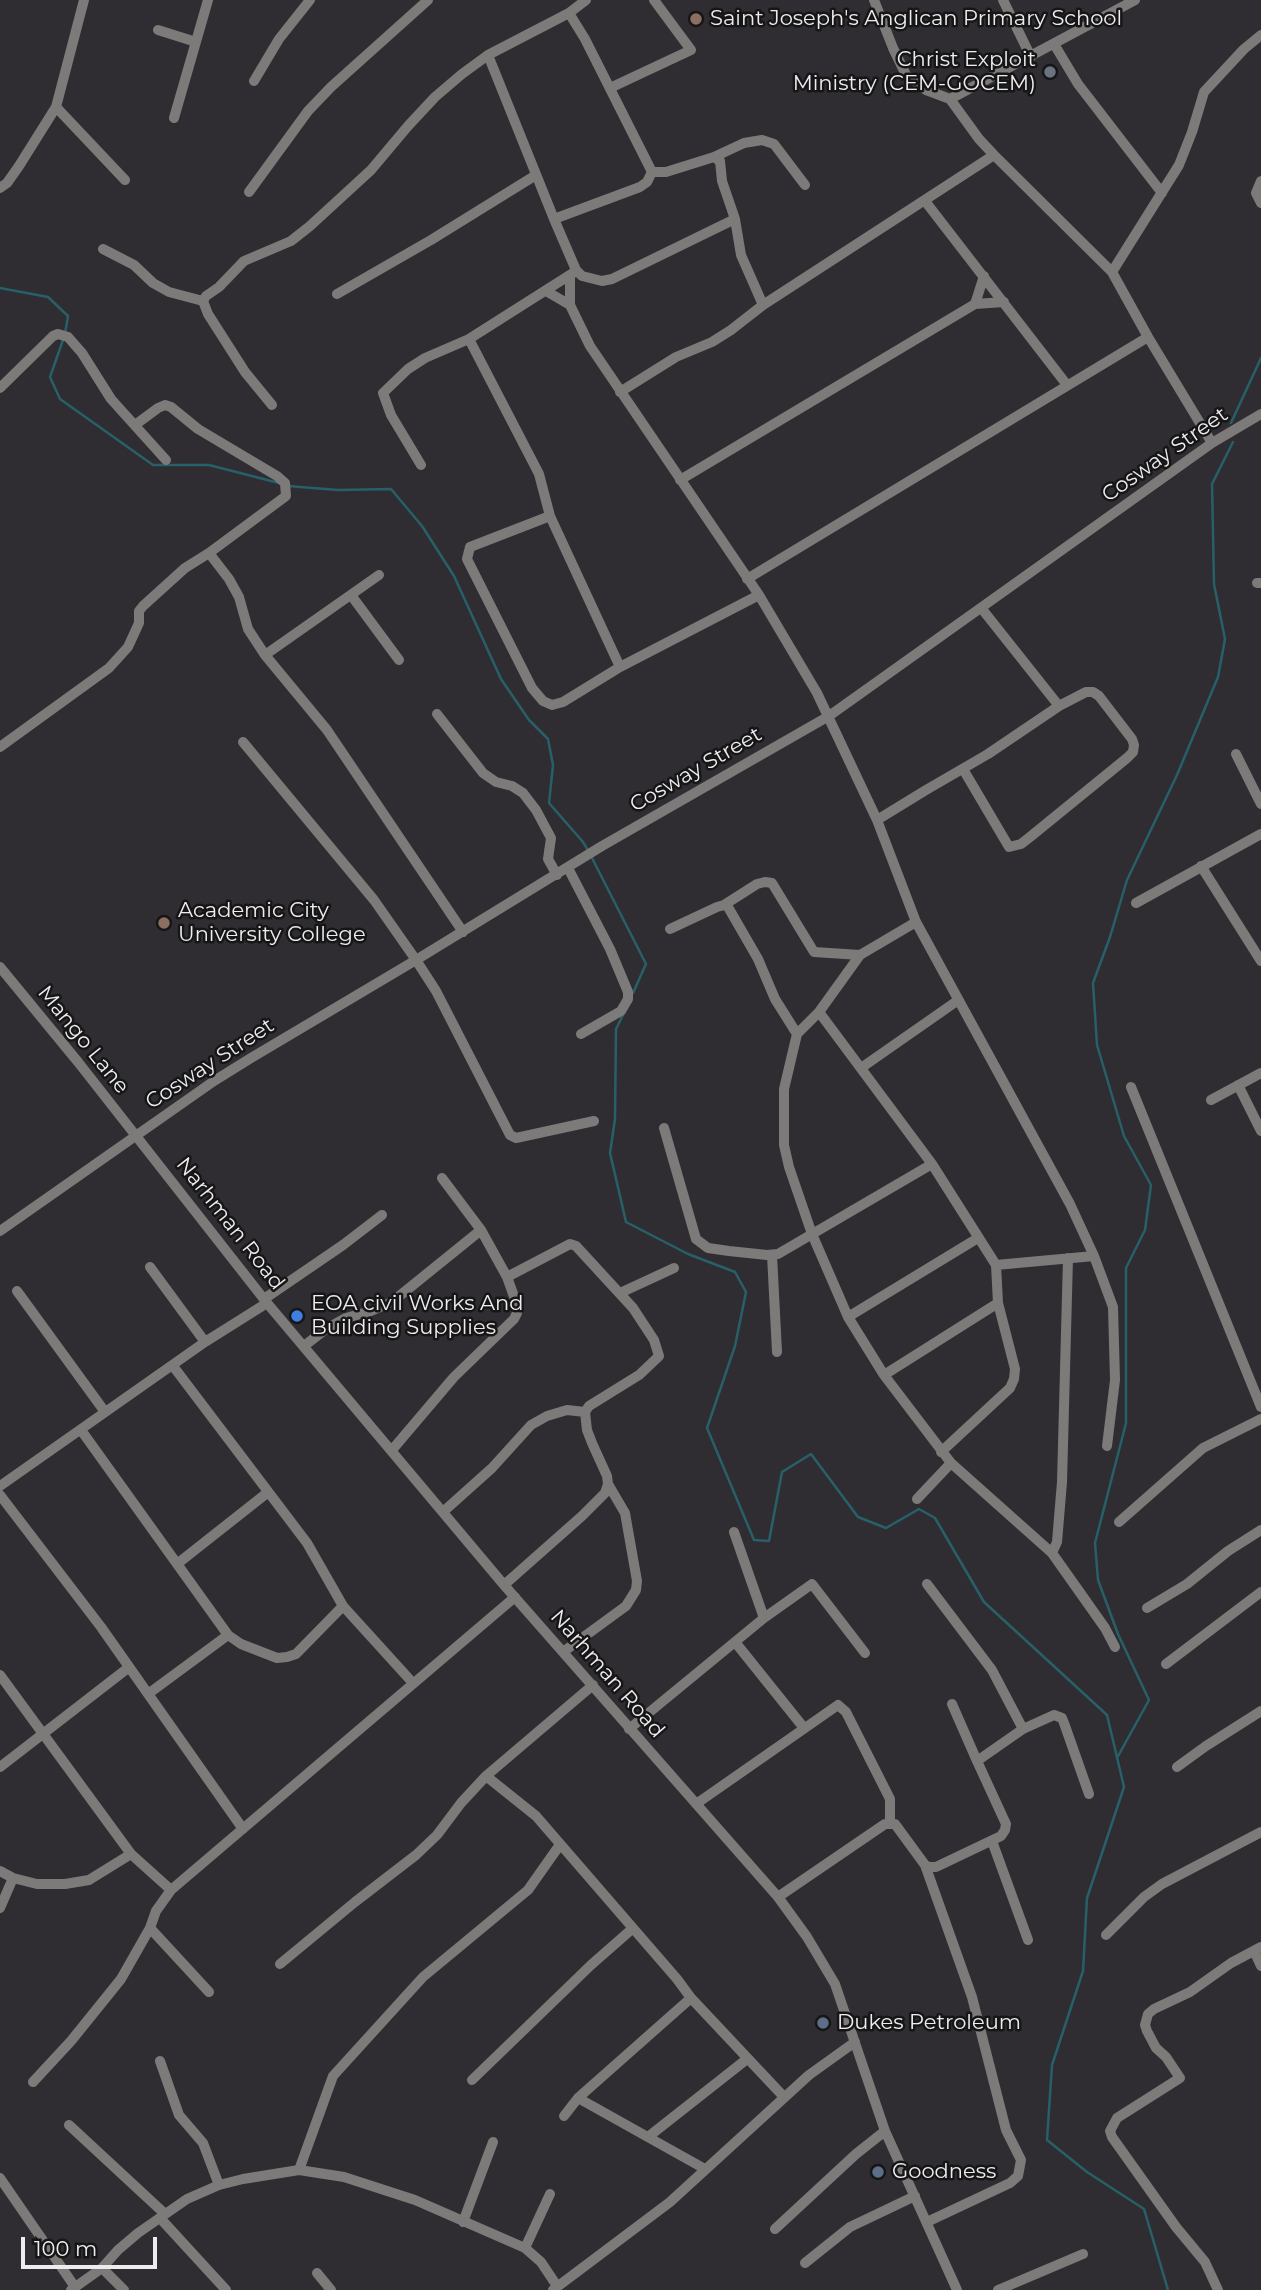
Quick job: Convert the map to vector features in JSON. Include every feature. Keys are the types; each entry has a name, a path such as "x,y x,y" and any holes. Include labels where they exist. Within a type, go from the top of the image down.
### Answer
{"street":[{"path":"0,188 19,166 56,107 84,0"},
{"path":"174,117 208,0"},
{"path":"254,81 279,39 310,0"},
{"path":"249,192 308,111 428,0"},
{"path":"203,301 244,261 292,241 310,226 371,170 435,97 488,55 569,13 586,0"},
{"path":"610,88 691,50 654,0"},
{"path":"874,0 906,75 926,90 950,99 979,139 1112,272 1212,443"},
{"path":"1003,0 1031,57"},
{"path":"1110,0 1115,11"},
{"path":"950,99 1135,0"},
{"path":"569,13 585,39 652,172"},
{"path":"158,30 196,42"},
{"path":"1112,272 1179,165 1204,92 1244,49 1261,35"},
{"path":"1054,44 1078,84 1162,193"},
{"path":"488,55 573,272 570,305 590,346 759,595 829,716 877,820 916,922 1070,1204 1094,1256 1113,1307 1115,1380 1107,1446"},
{"path":"56,107 125,180"},
{"path":"652,172 666,172 714,157 744,143 762,140 774,144 805,185"},
{"path":"620,392 676,357 712,342 763,305 994,155"},
{"path":"714,157 720,162 722,181 735,219 741,255 763,305"},
{"path":"554,219 640,187 647,182 652,172"},
{"path":"337,294 536,175"},
{"path":"1261,181 1256,193 1261,203"},
{"path":"925,201 1068,385"},
{"path":"573,272 590,280 612,279 735,219"},
{"path":"103,249 134,265 153,283 169,292 203,301"},
{"path":"421,465 391,415 383,393 408,369 425,358 469,339 573,272"},
{"path":"975,304 984,276"},
{"path":"546,291 570,305"},
{"path":"203,301 208,314 246,372 272,405"},
{"path":"681,480 975,304 1004,302"},
{"path":"0,388 53,336 58,334 68,337 82,353 111,399 166,460"},
{"path":"747,579 1148,337"},
{"path":"469,339 539,474 550,516 620,667"},
{"path":"0,747 109,668 128,647 139,623 139,611 142,607 185,568 286,496 285,483 208,436 171,407 164,405 158,408 135,425"},
{"name":"Cosway Street","path":"0,1231 223,1075 601,846 829,716 1212,443 1261,414"},
{"path":"550,516 470,548 467,559 532,688 543,701 552,705 563,702 620,667 759,595"},
{"path":"209,553 239,597 248,629 265,655 327,730 463,932"},
{"path":"265,655 379,575"},
{"path":"351,595 399,660"},
{"path":"982,609 1059,706"},
{"path":"877,820 963,769 1059,706 1086,692 1099,696 1132,739 1133,751 1021,844 1009,847 963,769"},
{"path":"437,714 483,773 496,782 512,786 523,793 536,810 551,838 548,859 557,875"},
{"path":"243,742 374,900 416,960 436,991 510,1135 516,1138 594,1121"},
{"path":"1236,754 1261,804"},
{"path":"1136,903 1261,834"},
{"path":"1201,866 1261,961"},
{"path":"570,867 628,992 628,999 621,1011 581,1034"},
{"path":"670,929 724,905 757,884 765,882 772,883 814,952 860,955"},
{"path":"724,905 729,907 758,959 775,999 797,1034"},
{"path":"916,922 860,955 819,1012 797,1034 784,1089 784,1145 789,1167 812,1234 848,1317 884,1375 951,1463 1052,1553 1105,1628 1115,1647"},
{"name":"Mango Lane","path":"0,967 136,1137"},
{"path":"861,1068 957,1001"},
{"path":"819,1012 932,1164 996,1265 998,1303 1015,1368 1014,1378 1010,1388 941,1452"},
{"path":"1211,1100 1261,1073"},
{"path":"1238,1085 1261,1131"},
{"path":"1131,1087 1261,1406"},
{"path":"664,1128 699,1243 708,1248 772,1255 932,1164"},
{"name":"Narhman Road","path":"136,1137 266,1301 504,1585 778,1897 813,1945 828,1970 885,2131 957,2290"},
{"path":"392,1450 454,1377 517,1313 507,1277 481,1230 442,1178"},
{"path":"0,1486 266,1301 383,1215"},
{"path":"304,1346 346,1318 371,1311 392,1301 481,1230"},
{"path":"848,1317 978,1238"},
{"path":"507,1277 570,1244 581,1251 644,1323 659,1356 639,1375 589,1406 585,1412 587,1430 607,1475 608,1484 625,1513 636,1565 636,1590 626,1606 564,1652"},
{"path":"772,1255 777,1352"},
{"path":"996,1265 1094,1256"},
{"path":"1052,1553 1057,1542 1062,1482 1068,1258"},
{"path":"150,1267 205,1342"},
{"path":"620,1293 674,1268"},
{"path":"17,1291 105,1412"},
{"path":"884,1375 998,1303"},
{"path":"173,1366 307,1543 343,1606 412,1682"},
{"path":"444,1511 492,1468 531,1425 547,1416 567,1410 585,1412"},
{"path":"1119,1522 1203,1448 1261,1419"},
{"path":"81,1430 228,1635 241,1644 277,1658 296,1654 343,1606"},
{"path":"917,1499 951,1463"},
{"path":"504,1585 582,1516 605,1493 608,1484"},
{"path":"177,1564 267,1493"},
{"path":"0,1495 102,1627 128,1668 243,1829"},
{"path":"1147,1608 1187,1584 1228,1551 1261,1530"},
{"path":"734,1532 764,1618"},
{"path":"629,1729 764,1618 812,1584 865,1653"},
{"path":"927,1584 992,1670 1023,1729"},
{"path":"1166,1664 1261,1592"},
{"path":"33,2081 71,2041 121,1979 150,1928 156,1911 171,1890 515,1597"},
{"path":"148,1694 228,1635"},
{"path":"735,1642 804,1728"},
{"path":"0,1767 128,1668"},
{"path":"0,1675 131,1854 171,1890"},
{"path":"280,1964 416,1855 486,1776 593,1685"},
{"path":"925,1865 936,1867 992,1841 1001,1836 1006,1824 952,1704"},
{"path":"695,1804 838,1705 846,1712 890,1798 890,1822"},
{"path":"1177,1767 1206,1745 1261,1711"},
{"path":"977,1761 1023,1729 1054,1715 1062,1718 1089,1794"},
{"path":"486,1776 536,1816 691,1998 784,2097"},
{"path":"778,1897 890,1822 895,1824 925,1865 972,1997 1006,2130 1021,2160 1018,2176 1010,2183 927,2222"},
{"path":"1106,1935 1162,1884 1261,1832"},
{"path":"992,1841 1028,1940"},
{"path":"299,2170 333,2076 423,1977 528,1890 559,1846"},
{"path":"0,1871 13,1878 37,1884 65,1884 89,1880 131,1854"},
{"path":"0,1908 13,1878"},
{"path":"150,1928 209,1992"},
{"path":"472,2080 583,1972 632,1929"},
{"path":"1218,2290 1205,2262 1176,2227 1110,2131 1117,2118 1180,2078 1166,2057 1156,2048 1147,2031 1145,2025 1148,2014 1154,2008 1190,1992 1231,1963 1258,1949 1261,1966"},
{"path":"564,2116 578,2098 691,1998"},
{"path":"0,2178 73,2288 102,2268 118,2250 187,2199 219,2185 269,2173 299,2170 344,2177 415,2200 525,2248 541,2262 555,2288 670,2202 784,2097 855,2042"},
{"path":"648,2137 747,2059"},
{"path":"160,2061 179,2115 203,2143 219,2185"},
{"path":"578,2098 705,2169"},
{"path":"69,2125 162,2216 226,2290"},
{"path":"775,2229 856,2154 885,2131"},
{"path":"463,2222 493,2142"},
{"path":"525,2248 550,2194"},
{"path":"804,2263 850,2227 915,2196"},
{"path":"998,2290 1083,2254"},
{"path":"102,2268 124,2290"},
{"path":"317,2273 331,2290"}],"waterway":[{"path":"0,288 48,297 68,316 65,334"},
{"path":"63,340 50,377 60,399 153,465 209,465 279,483"},
{"path":"1231,423 1261,358"},
{"path":"1117,1758 1149,1700 1118,1634 1098,1580 1095,1543 1126,1423 1126,1268 1145,1230 1151,1185 1124,1136 1097,1045 1093,983 1127,880 1177,775 1218,677 1225,639 1214,584 1212,484 1233,442"},
{"path":"288,486 338,490 391,489 422,526 454,576 501,679 529,720 548,739 553,765 549,803 589,852"},
{"path":"592,858 646,964 633,993"},
{"path":"623,1015 616,1029 615,1119 610,1153 626,1222 688,1254 735,1272 746,1292 735,1346 707,1428 754,1540 769,1541 782,1472 811,1454 858,1517 886,1528 919,1509 935,1518 984,1602 1107,1715 1124,1787 1087,1898 1083,1971 1052,2065 1047,2140 1087,2172 1144,2209 1168,2290"}],"place":[{"name":"Saint Joseph's Anglican Primary School","path":"696,19"},
{"name":"Christ Exploit Ministry (CEM-GOCEM)","path":"1050,72"},
{"name":"Academic City University College","path":"164,923"},
{"name":"EOA civil Works And Building Supplies","path":"297,1316"},
{"name":"Dukes Petroleum","path":"823,2023"},
{"name":"Goodness","path":"878,2172"}]}
